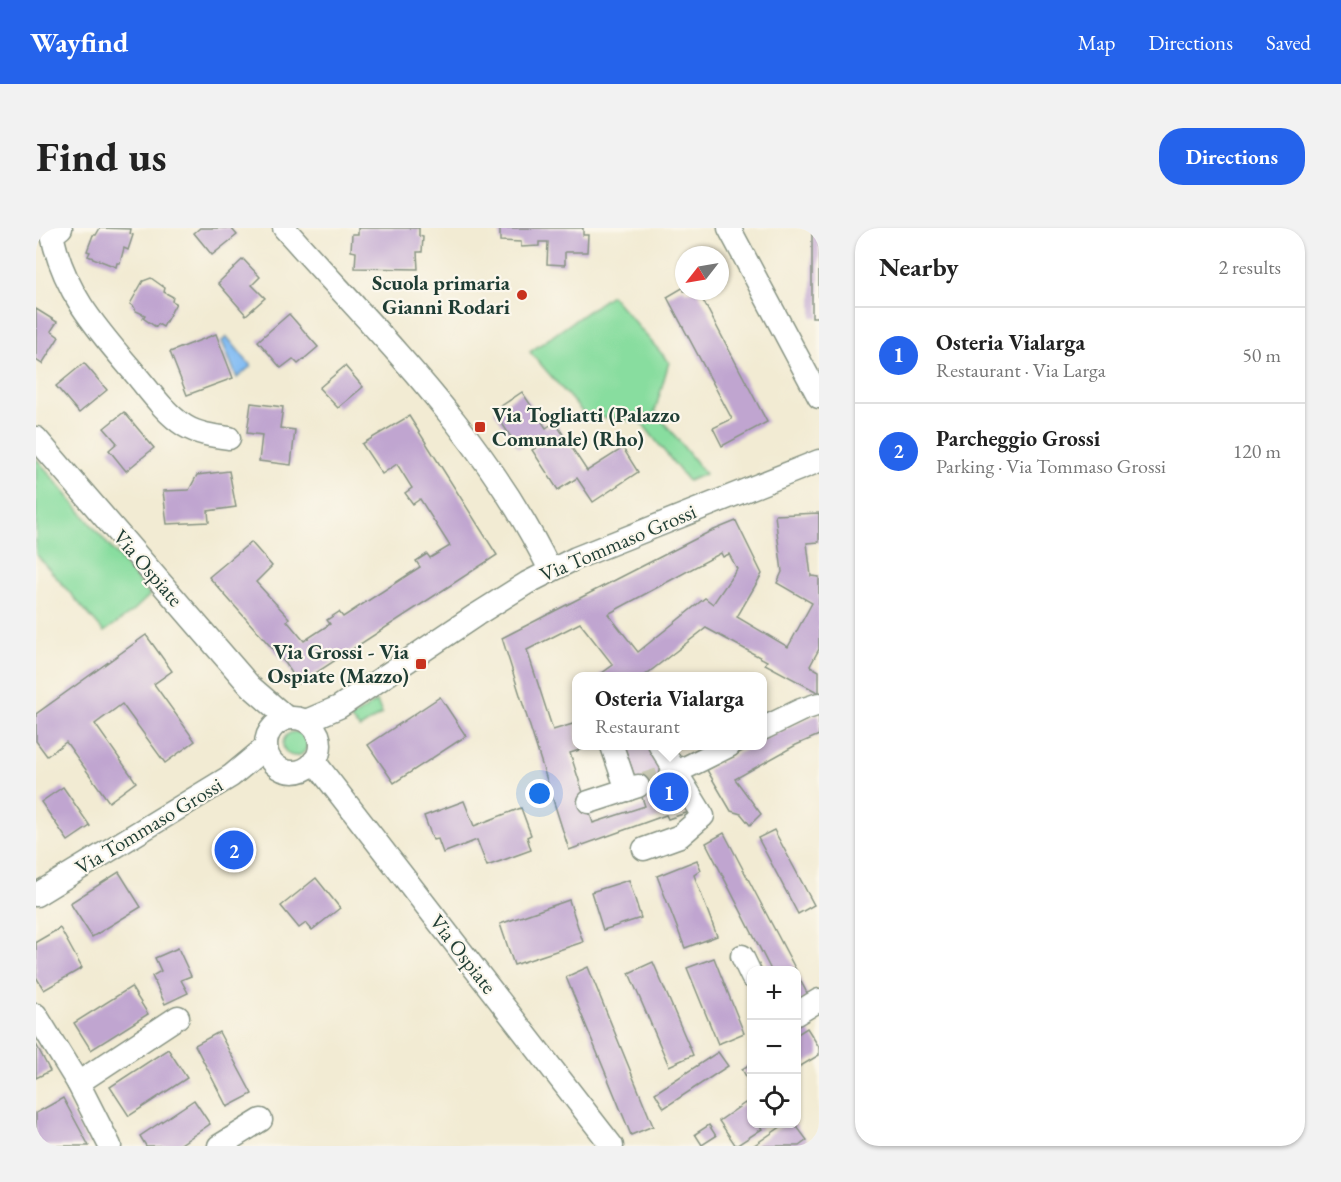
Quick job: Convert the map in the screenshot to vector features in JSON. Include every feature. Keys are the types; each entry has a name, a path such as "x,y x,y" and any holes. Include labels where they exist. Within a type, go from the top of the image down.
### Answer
{"street":[{"path":"284,228 417,374 474,445 515,503 550,570"},
{"path":"729,228 819,397"},
{"path":"51,230 64,275 82,308 155,397 170,414 187,427 206,434 229,438"},
{"name":"Via Ospiate","path":"36,438 260,697 296,725"},
{"name":"Via Tommaso Grossi","path":"296,725 339,708 476,615 550,570 819,461"},
{"path":"767,727 819,704"},
{"path":"296,725 319,752 314,761 294,772 282,769 269,755 267,736 296,725"},
{"path":"589,802 633,788 614,750"},
{"path":"644,849 680,836 704,816 674,775 662,750"},
{"path":"674,775 721,750"},
{"name":"Via Tommaso Grossi","path":"36,895 269,755"},
{"name":"Via Ospiate","path":"314,761 612,1146"},
{"path":"801,1011 819,1000"},
{"path":"36,1015 78,1083 110,1146"},
{"path":"78,1083 178,1017"},
{"path":"219,1146 261,1120"}],"green space":[{"path":"611,295 669,362 655,411 705,474 688,481 641,422 585,415 530,352"},
{"path":"36,458 150,595 132,612 104,632 36,554"},
{"path":"377,701 382,714 360,728 350,719"},
{"path":"295,732 300,733 306,739 306,749 300,755 295,756 290,755 284,749 283,744 284,739 290,733"}],"water":[{"path":"227,337 251,366 237,378 222,341"}],"building":[{"path":"100,228 131,229 130,234 133,235 128,250 124,248 120,263 117,263 116,267 88,256 90,252 87,251 93,235 96,235"},
{"path":"200,228 231,228 237,235 212,255 194,233"},
{"path":"358,228 419,228 419,236 423,237 422,252 417,252 418,269 355,268 356,252 351,251 352,234 358,234"},
{"path":"500,228 583,228 583,235 588,235 587,252 565,252 565,265 547,264 548,242 539,242 539,246 521,247 521,242 500,241"},
{"path":"812,228 819,228 819,317 812,317"},
{"path":"243,259 260,277 252,285 265,298 246,315 218,283"},
{"path":"151,278 165,288 164,292 173,297 172,301 176,303 163,327 158,324 156,327 143,318 145,315 136,311 130,304 143,281"},
{"path":"675,292 675,300 703,300 767,422 722,446 713,428 732,419 667,297"},
{"path":"36,309 57,322 51,331 59,337 42,364 36,360"},
{"path":"289,314 318,347 298,364 293,359 281,368 258,341"},
{"path":"216,334 233,378 187,395 170,352"},
{"path":"84,363 107,390 79,413 56,386"},
{"path":"345,366 363,387 338,408 319,388"},
{"path":"522,392 546,428 555,422 587,471 623,448 638,472 593,502 577,478 558,490 532,450 537,447 532,440 518,448 494,411"},
{"path":"251,403 283,407 280,428 295,430 291,465 259,461 262,435 247,433"},
{"path":"124,412 154,448 126,471 109,450 117,443 104,428"},
{"path":"409,416 497,555 299,684 286,664 209,577 251,542 272,566 256,582 289,618 287,621 304,641 330,624 327,620 339,612 343,617 420,567 416,561 427,554 430,558 450,546 420,499 413,504 405,493 412,488 397,464 382,474 362,444"},
{"path":"229,471 236,507 208,511 209,522 167,524 163,491 189,490 197,475"},
{"path":"819,513 819,542 807,543 811,576 819,577 819,649 810,666 819,671 819,693 765,664 767,661 706,628 649,672 603,672 613,665 580,623 527,650 553,730 572,724 572,750 579,750 570,753 593,823 645,806 625,750 658,750 689,812 668,819 666,815 569,850 502,638 709,532 736,521 762,574 737,617 788,647 812,603 777,583 782,572 775,515","holes":["721,553 723,557 729,554 737,569 713,604 705,598 638,652 608,614"]},
{"path":"146,635 172,671 154,684 195,741 165,763 122,704 95,724 136,782 109,802 66,742 47,756 36,741 36,714"},
{"path":"440,697 466,736 394,783 368,745"},
{"path":"819,714 819,735 796,745 735,779 761,814 750,825 741,814 731,811 707,770 744,750 767,750 767,738"},
{"path":"63,787 90,826 68,841 41,802"},
{"path":"464,801 474,826 521,808 531,835 527,837 531,850 487,866 477,840 443,853 438,839 433,840 424,816"},
{"path":"774,830 814,905 798,914 758,838"},
{"path":"724,833 794,966 769,966 706,843"},
{"path":"697,860 701,870 694,875 717,936 685,948 657,876"},
{"path":"119,872 141,907 92,937 70,903"},
{"path":"316,878 340,908 312,930 306,923 299,928 281,906"},
{"path":"629,880 641,918 603,930 591,892"},
{"path":"569,900 583,942 514,965 500,924"},
{"path":"60,928 82,968 44,990 36,977 36,942"},
{"path":"178,948 191,976 181,980 188,993 165,1004 152,976 161,971 155,958"},
{"path":"714,958 744,1033 718,1044 687,968"},
{"path":"653,962 693,1055 669,1066 629,973"},
{"path":"588,967 653,1126 631,1135 566,977"},
{"path":"801,982 809,997 801,1001"},
{"path":"131,987 148,1014 91,1050 74,1023"},
{"path":"807,1028 819,1047 819,1055 801,1066 801,1032"},
{"path":"219,1032 252,1094 227,1107 195,1045"},
{"path":"36,1044 50,1071 36,1078"},
{"path":"168,1049 187,1078 129,1116 110,1087"},
{"path":"718,1052 728,1066 664,1108 655,1093"},
{"path":"747,1066 747,1078 742,1069"},
{"path":"63,1098 89,1146 36,1146 36,1113"},
{"path":"194,1100 210,1124 178,1146 146,1146 140,1136"},
{"path":"745,1103 747,1128 762,1129 736,1146 719,1121"},
{"path":"709,1125 716,1136 702,1145 695,1134"},
{"path":"779,1128 798,1128 807,1140 799,1146 753,1146"}],"tunnel":[{"path":"638,786 671,775"}],"place":[{"name":"Scuola primaria Gianni Rodari","path":"522,295"},
{"name":"Via Togliatti (Palazzo Comunale) (Rho)","path":"480,427"},
{"name":"Via Grossi - Via Ospiate (Mazzo)","path":"421,664"},
{"name":"Osteria Vialarga","path":"669,792"},
{"name":"Parcheggio Grossi","path":"234,850"}]}
